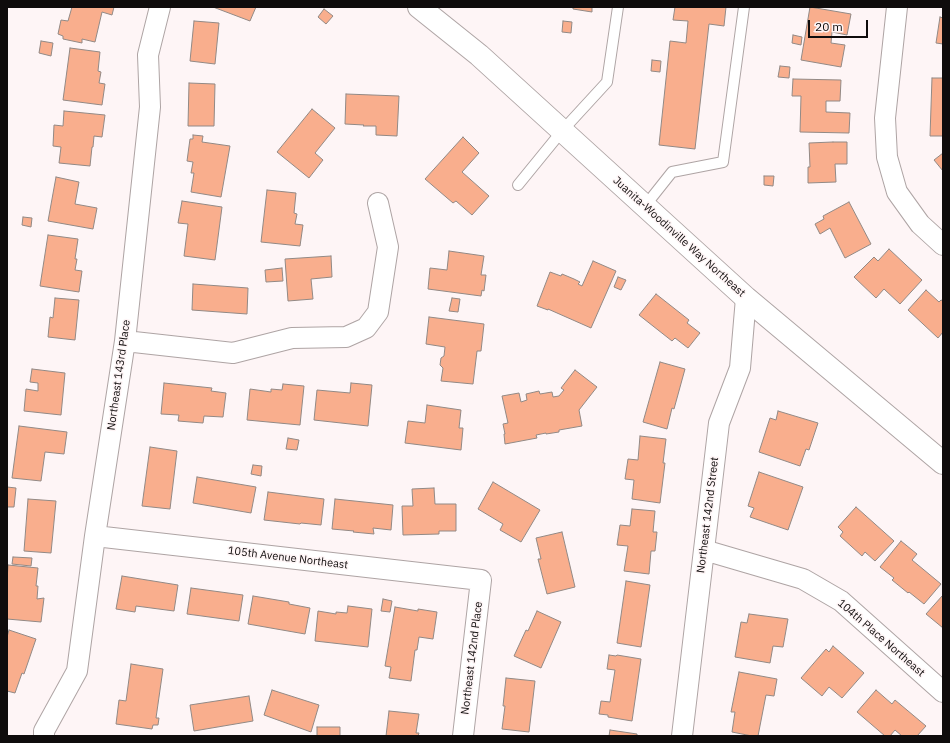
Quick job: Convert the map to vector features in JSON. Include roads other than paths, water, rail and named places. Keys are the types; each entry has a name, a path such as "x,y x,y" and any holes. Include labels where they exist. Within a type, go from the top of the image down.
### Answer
{"main road":[{"name":"Juanita-Woodinville Way Northeast","path":"419,7 479,55 746,298 943,463"}],"street":[{"name":"Northeast 143rd Place","path":"44,736 44,731 77,671 95,536 125,341 150,107 148,56 160,7"},
{"path":"897,7 885,118 887,157 898,192 920,224 943,245"},
{"path":"125,341 233,353 292,338 346,337 366,328 378,312 388,247 378,203"},
{"name":"Northeast 142nd Street","path":"682,736 719,423 740,368 746,298"},
{"name":"105th Avenue Northeast","path":"95,536 481,580"},
{"name":"104th Place Northeast","path":"704,550 803,579 841,601 943,692"},
{"name":"Northeast 142nd Place","path":"463,736 481,580"}],"lane":[{"path":"518,185 562,131 607,82 618,7"},
{"path":"645,206 672,172 723,162 744,7"}]}
